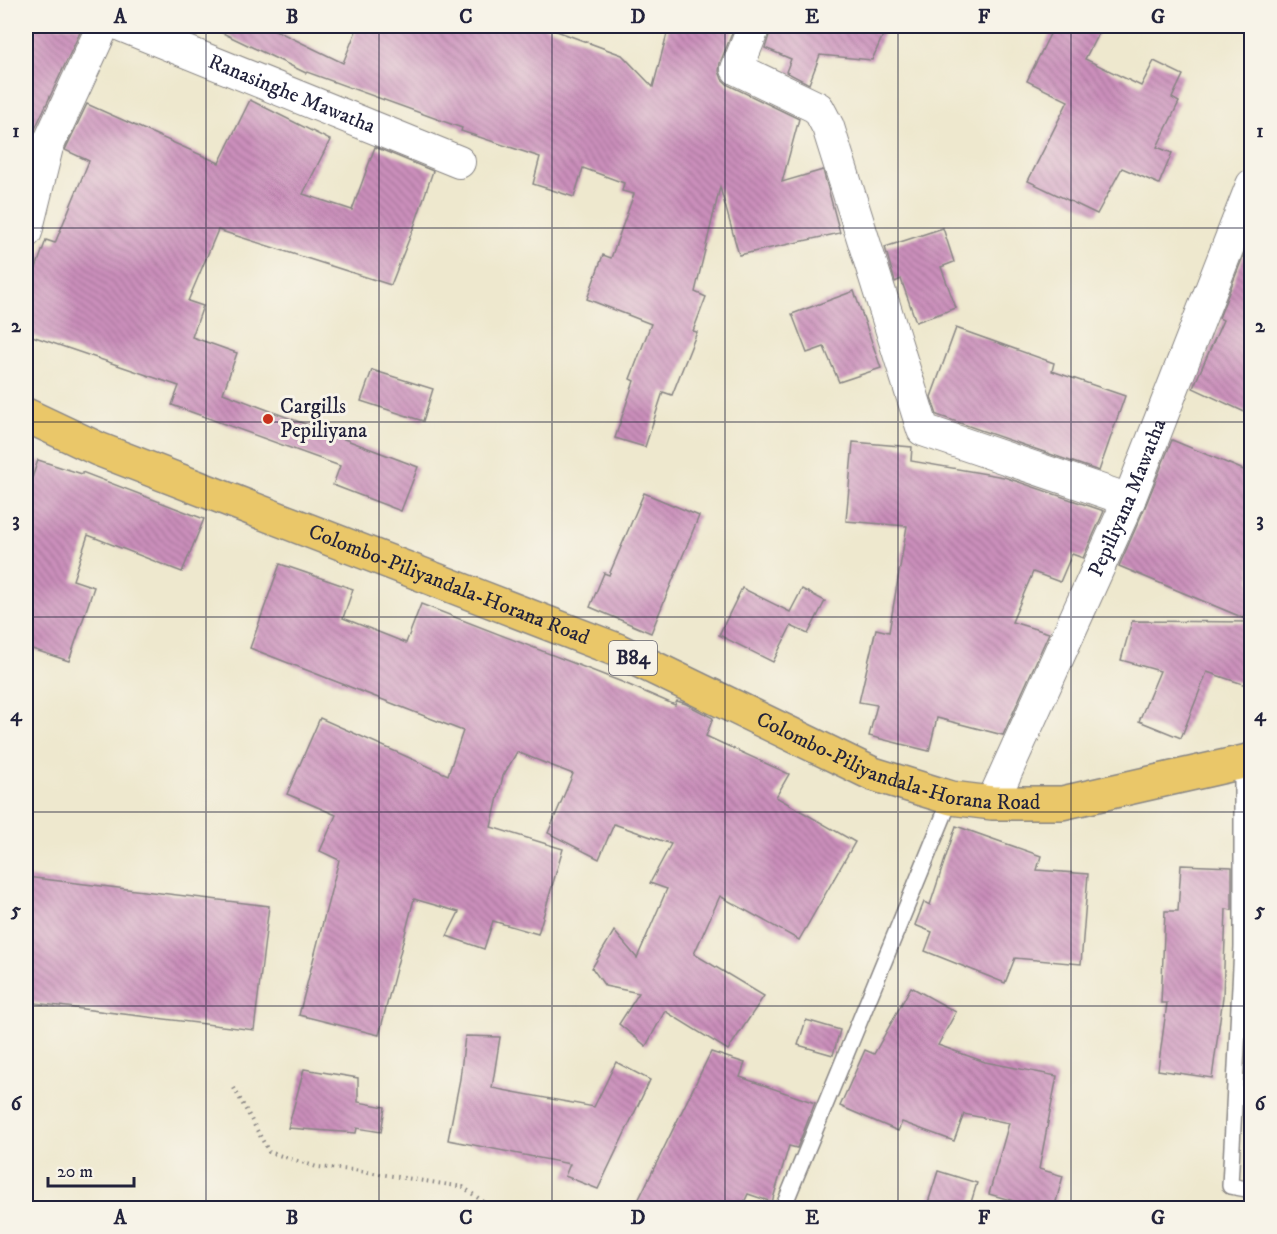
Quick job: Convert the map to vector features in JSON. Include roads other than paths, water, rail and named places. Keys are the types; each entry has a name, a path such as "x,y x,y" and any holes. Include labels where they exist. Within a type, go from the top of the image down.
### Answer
{"main road":[{"name":"Colombo-Piliyandala-Horana Road","path":"26,415 98,449 617,650 873,774 951,798 992,803 1062,802 1246,761"}],"street":[{"path":"26,232 47,147 103,26"},
{"name":"Ranasinghe Mawatha","path":"123,26 459,162"},
{"path":"754,26 737,69 818,108 828,127 923,430 1129,500"},
{"name":"Pepiliyana Mawatha","path":"992,803 1129,500 1251,185"}],"lane":[{"path":"1246,761 1242,947 1230,1186 1251,1190"},
{"path":"783,1209 951,798"}],"place":[{"name":"Cargills Pepiliyana","path":"268,419"}]}
